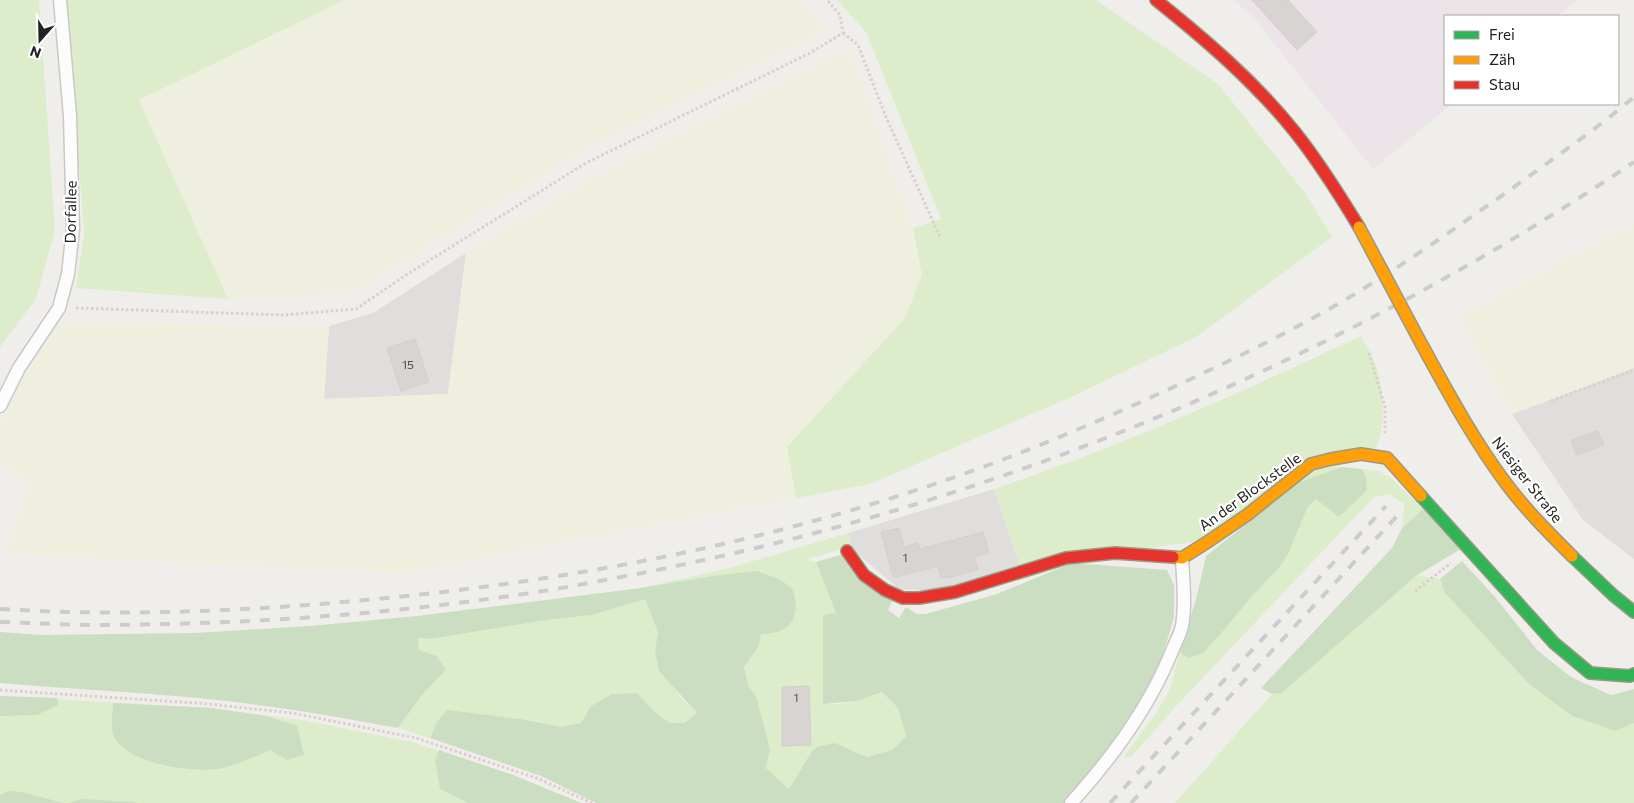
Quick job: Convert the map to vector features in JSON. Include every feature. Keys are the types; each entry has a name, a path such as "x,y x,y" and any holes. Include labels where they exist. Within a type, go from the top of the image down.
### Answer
{"street":[{"name":"Niesiger Straße","path":"1156,0 1215,47 1248,78 1285,119 1321,164 1359,227 1468,427 1496,470 1557,542 1604,587 1634,612"},
{"name":"An der Blockstelle","path":"1182,558 1247,515 1311,464 1361,454 1387,458"},
{"path":"1387,458 1554,643 1590,673 1630,676 1634,674"},
{"path":"847,551 864,575 885,590 903,598 919,598 954,592 1066,558 1115,553 1182,558"}],"lane":[{"name":"Dorfallee","path":"0,406 19,368 59,308 68,274 73,229 70,116 60,0"},
{"path":"1071,803 1122,742 1163,674 1182,628 1184,596 1182,558"}],"path":[{"path":"827,0 840,15 843,33 858,45 886,117 940,237"},
{"path":"59,308 283,315 356,309 406,274 586,163 810,53 843,33"},
{"path":"1369,353 1385,407 1387,458"},
{"path":"1551,401 1634,370"},
{"path":"1415,591 1449,564 1471,552"},
{"path":"0,690 209,704 292,713 416,738 539,779 592,803"}],"shaded area":[{"path":"1233,0 1577,0 1559,15 1444,15 1444,105 1451,105 1373,169 1254,18"},
{"path":"466,253 448,394 324,399 329,326 373,313"},
{"path":"1634,368 1634,559 1583,520 1512,414"},
{"path":"994,489 1020,565 934,591 899,589 854,551 848,533"}],"green space":[{"path":"0,0 39,0 55,230 36,299 0,347"},
{"path":"67,0 344,0 139,100 228,299 76,288 84,234"},
{"path":"344,0 799,0 825,31 588,147 351,293 228,299 139,99"},
{"path":"837,0 1096,0 1218,84 1305,193 1332,237 1196,337 1069,398 870,484 796,498 787,447 905,318 922,275 913,228 941,219 866,32"},
{"path":"850,47 913,228 922,275 905,318 787,447 796,498 404,573 5,554 29,482 0,462 0,423 55,322 329,326 324,399 448,394 466,253 599,175"},
{"path":"1634,223 1634,368 1512,414 1460,317"},
{"path":"1361,336 1374,361 1382,393 1382,426 1377,447 1193,542 1020,565 994,489 1088,455 1180,418"},
{"path":"1341,467 1362,469 1366,477 1367,490 1339,517 1316,499 1307,508 1288,554 1278,569 1251,597 1223,631 1203,653 1188,658 1180,652 1196,599 1206,556 1298,483"},
{"path":"1362,469 1379,471 1391,478 1423,509 1402,528 1404,504 1389,494 1374,497 1178,704 1132,756 1123,758 1169,692 1180,652 1188,658 1278,569 1307,508 1317,499 1366,477"},
{"path":"1423,509 1461,549 1417,575 1282,693 1272,694 1261,688 1392,548 1402,528"},
{"path":"848,533 852,546 805,560 816,562 836,613 823,615 823,704 846,703 882,692 898,708 906,736 892,750 867,757 835,743 819,746 812,751 789,789 766,768 770,750 757,699 748,684 744,667 759,646 761,634 783,630 796,612 641,588 726,569"},
{"path":"844,554 892,601 888,610 899,618 906,607 917,614 926,614 997,594 1072,563 1167,570 1174,585 1174,617 1158,671 1113,745 1064,803 596,803 541,776 430,738 437,722 447,710 521,719 561,727 581,723 591,706 612,694 637,693 654,711 670,723 684,723 697,713 659,671 655,651 658,632 645,599 592,615 553,619 430,639 418,638 419,650 437,656 446,670 422,695 398,728 259,705 153,694 0,683 0,632 40,635 195,633 310,626 417,616 641,588 756,571 779,579 793,589 796,607 793,619 787,627 778,632 761,634 759,646 744,667 748,684 757,699 770,750 766,768 789,789 812,751 819,746 835,743 867,757 892,750 906,736 898,708 882,692 857,701 823,704 823,615 836,613 816,562"},
{"path":"1462,561 1495,597 1537,650 1571,677 1611,695 1634,689 1634,723 1615,731 1572,716 1530,685 1445,593 1440,579"},
{"path":"1417,575 1440,579 1445,593 1530,685 1572,716 1615,731 1634,723 1634,803 1175,803 1272,694 1282,693"},
{"path":"646,598 658,632 655,651 678,694 697,713 684,723 670,723 654,711 637,693 613,694 591,706 581,723 561,727 521,719 487,716 437,722 430,738 398,728 422,695 446,670 437,656 419,650 418,638 430,639 553,619 592,615"},
{"path":"0,696 211,708 302,720 412,742 513,775 581,803 0,803"},
{"path":"0,696 57,698 58,705 37,715 0,716"},
{"path":"113,703 211,708 266,716 297,726 304,755 287,760 270,750 238,764 201,770 184,769 151,762 124,749 116,740 112,727"},
{"path":"439,750 513,775 581,803 468,803 440,789 435,760"},
{"path":"9,791 22,792 63,803 0,803 0,795"},
{"path":"81,799 133,802 139,803 69,803"}],"building":[{"path":"1252,0 1288,0 1317,32 1297,50"},
{"path":"415,339 429,382 401,391 387,348"},
{"path":"1598,431 1604,445 1576,455 1571,440"},
{"path":"899,528 904,547 918,543 920,549 983,532 989,553 974,557 978,569 951,577 941,578 938,566 895,577 893,576 881,532"},
{"path":"809,686 811,745 782,746 782,687"}],"railway":[{"path":"0,609 172,612 343,602 485,587 626,564 697,550 766,534 904,494 1036,447 1101,420 1270,341 1311,319 1376,281 1442,237 1572,146 1634,97"},
{"path":"0,622 104,625 204,623 303,618 452,604 539,592 647,572 778,542 908,507 1036,464 1161,416 1284,361 1404,301 1521,234 1634,162"},
{"path":"1110,803 1386,506"},
{"path":"1131,803 1397,516"}],"traffic: fast":[{"path":"1421,496 1554,643 1590,673 1630,676 1634,674"},
{"path":"1572,556 1634,612"}],"traffic: slow":[{"path":"1359,227 1422,345"},
{"path":"1422,345 1461,415 1493,466 1529,511 1572,556"},
{"path":"1173,557 1182,558 1209,541 1247,515 1311,464 1331,459 1361,454 1387,458 1421,496"}],"traffic: jam":[{"path":"1156,0 1229,62 1280,114 1321,167 1359,227"},
{"path":"847,551 864,575 885,590 903,598 919,598 955,592 1066,558 1115,553 1173,557"}]}
